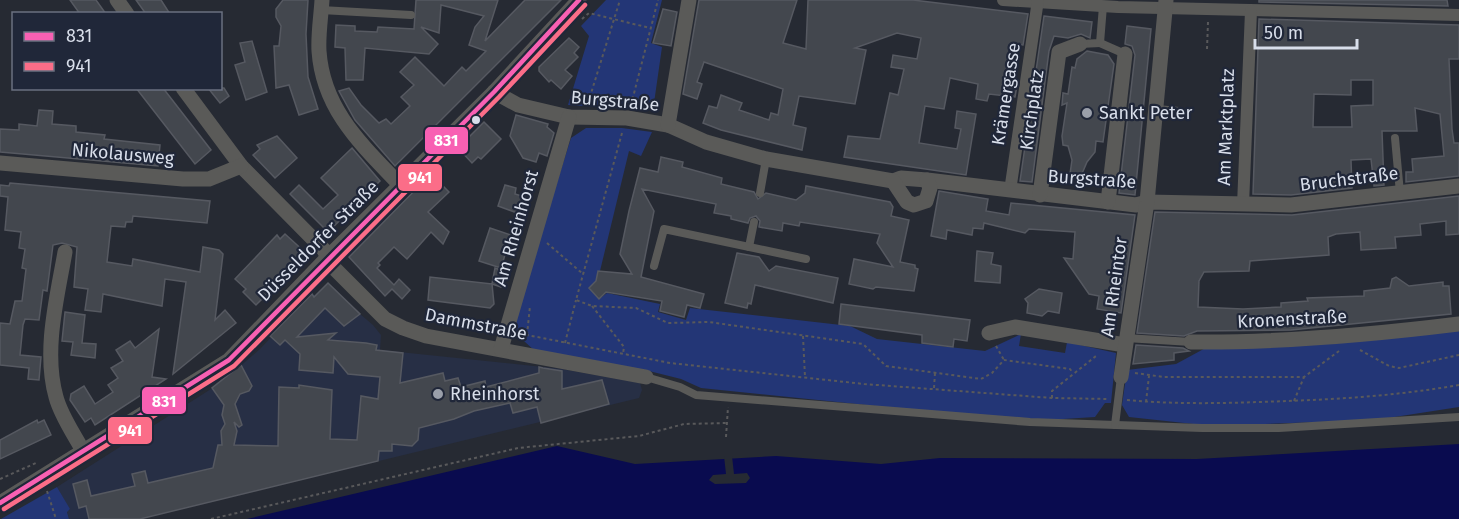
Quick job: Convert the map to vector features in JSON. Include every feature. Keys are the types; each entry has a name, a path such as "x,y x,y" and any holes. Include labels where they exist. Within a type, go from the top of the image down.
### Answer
{"street":[{"path":"668,125 689,0"},
{"path":"1003,0 1103,6 1166,4 1208,10 1459,15"},
{"name":"Krämergasse","path":"1010,191 1038,2"},
{"path":"1147,202 1166,4"},
{"path":"321,5 319,50 324,85 335,111 351,134 401,186"},
{"name":"Düsseldorfer Straße","path":"0,503 229,360 328,257 494,92 575,6"},
{"name":"Am Marktplatz","path":"1147,202 1243,205 1251,11"},
{"name":"Kirchplatz","path":"1040,195 1059,52 1080,44"},
{"path":"1108,202 1125,54"},
{"name":"Dammstraße","path":"184,90 240,166 324,250 333,267 385,319 426,336 646,377"},
{"name":"Burgstraße","path":"494,92 518,105 568,117 627,118 668,125 706,142 766,159 893,181 901,178 927,180 1136,205 1147,202"},
{"name":"Am Rheinhorst","path":"501,349 568,117"},
{"name":"Nikolausweg","path":"0,163 183,179 209,179 240,166"},
{"path":"893,181 907,202 914,206 926,201 929,196 927,180"},
{"name":"Bruchstraße","path":"1243,205 1292,205 1459,186"},
{"name":"Am Rheintor","path":"1121,377 1147,202"},
{"path":"64,252 55,313 52,380 56,399 83,451"},
{"name":"Kronenstraße","path":"1191,342 1240,342 1384,333 1459,324"},
{"path":"989,333 1014,327 1104,341 1126,341"}],"lane":[{"path":"321,5 411,15"},
{"path":"1100,44 1103,6"},
{"path":"1080,44 1100,44 1125,54"},
{"path":"1157,109 1179,111"},
{"path":"1395,138 1400,193"},
{"path":"760,193 766,159"},
{"path":"749,247 754,222"},
{"path":"654,266 664,229 806,259"},
{"name":"Kronenstraße","path":"1126,341 1191,342"},
{"path":"646,377 680,387 696,395 1030,422 1278,428 1459,417"},
{"path":"1115,425 1121,377"}],"path":[{"path":"585,116 612,20 620,0"},
{"path":"565,343 657,0"},
{"path":"575,6 580,21 589,14 650,28"},
{"path":"1207,49 1208,10"},
{"path":"546,242 583,274"},
{"path":"576,300 592,306 636,309 668,323 709,322 863,344 886,366 981,379 992,373 1004,360 1070,369 1073,373"},
{"path":"592,306 624,347 623,354"},
{"path":"501,349 515,339 527,335 670,363 934,389 1052,398 1112,399"},
{"path":"804,336 805,377"},
{"path":"1052,398 1052,391 1103,350 1104,341"},
{"path":"1294,401 1305,377 1340,351 1348,348"},
{"path":"1355,349 1399,368 1459,355"},
{"path":"934,389 935,373"},
{"path":"1138,374 1149,376 1305,377"},
{"path":"1146,402 1149,376"},
{"path":"1122,399 1146,402 1294,401 1401,395 1459,385"},
{"path":"726,437 728,398"},
{"path":"211,519 518,448 639,436 684,424 727,423"},
{"path":"48,493 56,519"}],"shaded area":[{"path":"606,0 662,0 651,43 662,47 653,110 568,105 589,36 581,26"},
{"path":"586,128 622,128 652,132 641,156 629,151 600,271 596,281 589,288 599,299 607,293 660,304 658,312 686,320 690,308 850,326 877,339 985,351 1021,334 1019,346 1065,353 1067,342 1116,353 1111,403 1105,403 1095,417 1047,420 944,413 701,388 681,379 649,371 535,351 514,332 513,322 571,138"},
{"path":"312,294 360,314 381,335 380,350 562,369 640,383 642,390 639,398 140,519 69,519 67,511 70,510 57,487 222,382 260,349"},
{"path":"1459,326 1459,407 1375,420 1212,426 1129,417 1122,405 1127,370 1176,364 1211,345"},
{"path":"1459,444 1459,519 247,519 557,446 635,464 776,456 881,464 940,458 1197,459"},
{"path":"57,487 70,509 67,512 69,519 1,519"}],"pier":[{"path":"724,456 732,456 734,474 747,473 750,478 746,483 715,484 709,480 713,475 726,474"}],"building":[{"path":"70,0 96,0 105,12 79,12"},
{"path":"136,0 161,0 169,12 145,12"},
{"path":"283,0 308,0 306,34 308,77 318,109 299,115 289,85 276,88 274,46 279,46 281,26 276,17 276,9"},
{"path":"416,0 498,0 485,41 525,0 561,0 395,166 355,120 339,91 349,88 361,105 379,123 386,119 391,124 410,106 401,97 414,85 400,72 415,57 444,86 462,67 466,71 486,51 469,45 475,27 484,16 441,5 439,33 421,27 438,44 429,54 365,48 363,80 346,80 345,48 335,47 336,25 355,26 355,31 377,32 378,27 414,29"},
{"path":"699,0 797,0 783,43 806,49 808,0 913,0 1028,14 1023,45 1012,44 1005,78 1018,80 1015,97 989,94 987,101 976,99 978,84 950,78 944,109 925,106 919,143 957,149 961,129 955,128 957,111 976,114 966,175 844,157 848,136 880,139 890,93 898,95 904,69 891,67 893,55 917,59 921,38 897,33 855,48 866,50 855,104 799,96 793,125 806,128 802,150 721,130 703,123 709,106 717,108 721,95 742,103 739,110 769,120 771,113 778,115 783,89 704,62 697,82 702,84 697,99 683,94"},
{"path":"1259,0 1447,0 1448,6 1259,2"},
{"path":"663,9 677,12 671,46 653,43"},
{"path":"1044,16 1092,22 1090,38 1081,34 1068,38 1054,36 1049,51 1032,182 1020,181"},
{"path":"1259,19 1459,25 1459,59 1449,59 1452,129 1454,143 1459,143 1459,176 1406,182 1406,172 1413,172 1412,159 1444,156 1440,114 1415,108 1417,131 1382,131 1384,185 1374,186 1371,159 1351,160 1352,188 1291,195 1253,194","holes":["1351,80 1373,80 1373,105 1351,106 1352,127 1313,127 1314,94 1351,95"]},
{"path":"1127,26 1151,29 1135,195 1119,193 1135,55 1132,46 1125,44"},
{"path":"569,38 579,47 574,53 578,57 565,70 572,76 561,89 551,80 549,82 539,71 539,67"},
{"path":"252,41 267,92 246,100 235,65 245,62 240,43"},
{"name":"Sankt Peter","path":"1087,51 1108,55 1114,64 1103,142 1096,141 1095,152 1087,162 1081,176 1070,174 1072,160 1068,146 1063,145 1062,136 1067,103 1062,105 1063,93 1068,94 1072,67 1075,68 1077,59"},
{"path":"224,88 229,96 220,103 210,90"},
{"path":"138,90 165,90 211,150 195,164"},
{"path":"39,110 53,111 52,124 76,126 76,132 105,135 104,139 160,145 158,166 0,152 0,129 19,130 19,124 37,126"},
{"path":"516,115 548,124 547,127 554,133 547,156 539,153 536,162 523,158 510,136"},
{"path":"484,122 501,139 481,159 478,157 472,163 458,148"},
{"path":"277,136 297,158 275,178 253,155 260,149 257,145"},
{"path":"352,148 380,181 328,232 290,194 299,185 323,209 338,195 321,178"},
{"path":"661,157 683,162 682,167 722,178 721,184 754,192 758,199 766,193 796,200 805,193 806,186 890,202 893,207 891,216 909,220 900,262 915,265 918,269 914,291 876,287 873,289 849,284 854,259 893,267 877,243 880,234 800,222 799,226 783,223 782,231 759,227 760,221 756,216 750,218 748,223 731,219 731,216 714,213 716,204 642,189 654,211 641,277 704,294 700,308 687,305 684,317 660,311 662,301 606,292 599,299 589,288 596,281 598,271 632,274 620,254 629,211 640,168 658,172"},
{"path":"431,174 449,192 428,212 449,232 443,244 431,232 407,259 394,247 378,263 380,265 377,268 394,285 399,279 410,290 402,299 392,289 385,296 349,257"},
{"path":"10,183 210,201 207,223 133,216 132,222 126,222 125,227 111,226 107,262 132,266 133,259 200,272 203,247 219,250 223,254 215,320 225,310 236,323 173,374 186,282 165,279 162,306 103,294 101,312 85,310 88,289 74,287 77,247 62,243 53,245 47,291 43,290 39,320 25,319 23,325 20,355 41,357 39,380 28,379 29,368 0,365 0,323 10,324 15,301 22,301 26,269 22,268 25,249 19,248 21,232 5,230 8,197 0,196 0,185 9,186"},
{"path":"505,185 516,188 515,194 525,197 520,214 498,206"},
{"path":"939,191 988,199 986,211 1009,215 1011,203 1135,215 1121,313 1097,309 1099,296 1089,294 1064,258 1073,259 1075,232 1029,229 1025,233 984,223 983,229 973,228 972,235 947,230 946,239 931,236"},
{"path":"1459,196 1459,234 1446,235 1446,221 1420,224 1421,235 1395,237 1396,248 1361,250 1360,232 1336,234 1328,237 1329,255 1250,261 1249,271 1204,272 1199,281 1198,307 1243,309 1281,307 1281,303 1308,301 1307,298 1364,296 1364,291 1390,288 1392,279 1396,277 1409,286 1443,282 1443,286 1449,286 1451,314 1291,330 1197,331 1184,336 1137,333 1155,212 1292,215"},
{"path":"490,228 511,235 501,268 479,261"},
{"path":"285,234 307,254 256,305 243,292 246,289 235,279 277,235 280,239"},
{"path":"977,251 993,253 991,264 1001,266 1000,283 975,281"},
{"path":"737,253 759,257 769,271 776,266 838,278 833,303 755,285 751,304 748,303 747,308 725,303"},
{"path":"495,268 506,272 501,287 492,284"},
{"path":"430,277 492,284 494,304 490,308 428,300"},
{"path":"328,283 360,314 344,326 325,308 297,337 336,333 328,340 366,343 377,345 376,350 403,353 400,383 443,373 445,381 458,378 461,387 485,381 486,387 539,373 539,367 562,371 562,389 602,380 609,404 541,423 537,407 513,413 510,403 474,411 419,428 418,440 412,446 392,444 392,451 379,451 378,461 140,519 89,519 86,506 79,508 73,484 87,480 91,496 135,486 132,474 145,471 148,483 213,468 218,445 222,445 221,431 225,424 222,415 224,405 212,388 241,365 252,386 249,391 240,394 235,404 242,425 239,427 234,422 237,431 234,445 278,446 279,387 299,388 299,385 332,390 330,439 357,440 361,396 378,399 380,377 348,374 334,357 333,373 299,370 300,354 285,340 280,345 270,336 312,294 314,297"},
{"path":"1039,289 1062,293 1059,313 1048,311 1042,316 1027,313 1028,303 1025,299"},
{"path":"841,304 970,320 967,341 954,339 953,347 922,343 922,335 839,324"},
{"path":"65,312 85,315 82,343 96,344 95,358 71,355 73,342 62,341"},
{"path":"159,329 152,377 166,379 95,425 91,418 85,422 70,400 71,394 84,386 95,404 113,392 108,385 118,378 111,368 123,361 116,350 130,341 135,348"},
{"path":"1136,345 1183,348 1189,351 1174,353 1174,360 1133,364"},
{"path":"37,420 38,423 44,420 51,435 0,459 0,440"}],"transit line":[{"name":"831","path":"0,503 229,360 494,92 579,0"},
{"name":"941","path":"4,509 234,366 499,97 585,5"}],"place":[{"name":"Sankt Peter","path":"1087,113"},
{"name":"Rheinhorst","path":"438,394"}]}
